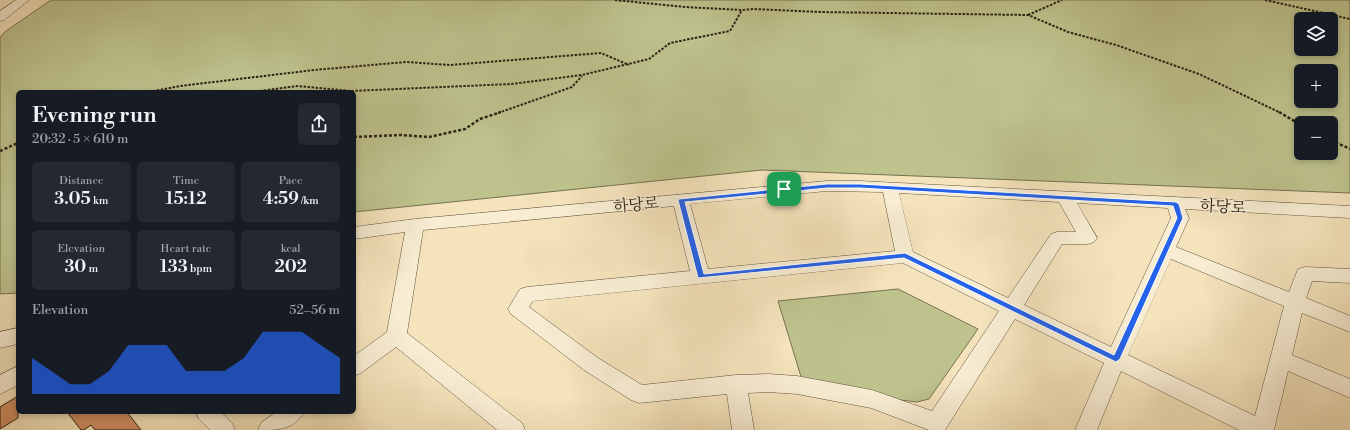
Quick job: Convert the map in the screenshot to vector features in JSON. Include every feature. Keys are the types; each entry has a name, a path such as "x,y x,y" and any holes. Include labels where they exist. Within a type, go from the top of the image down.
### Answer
{"street":[{"path":"0,17 23,0"},
{"name":"하당로","path":"356,233 415,224 827,186 1350,212"},
{"path":"890,188 905,256"},
{"path":"1065,197 1088,238 1058,238 1011,308 935,426 872,399 798,385 768,383 736,384 639,394 591,364 518,310 527,294 905,256 1011,308 1262,430 1295,302 1305,274 1350,276"},
{"path":"681,200 701,277"},
{"path":"1086,430 1116,359 1180,218 1176,204"},
{"path":"356,366 396,336 415,224"},
{"path":"1166,250 1350,324"},
{"path":"0,340 16,336"},
{"path":"396,336 514,430"},
{"path":"1281,359 1350,389"},
{"path":"0,385 16,376"},
{"path":"736,384 743,430"},
{"path":"209,414 224,430"},
{"path":"269,430 290,414"}],"path":[{"path":"615,0 684,7 742,10 754,9 827,12 1028,15 1068,32 1116,45 1199,74 1277,111 1294,121"},
{"path":"1028,15 1062,0"},
{"path":"1265,0 1350,19"},
{"path":"356,91 481,86 582,76 649,59 670,43 730,31 742,10"},
{"path":"159,90 180,86 314,70 406,62 450,65 601,53 630,65"},
{"path":"356,138 402,135 429,137 465,129 480,119 572,87 582,76"},
{"path":"267,90 298,86 340,90"},
{"path":"0,151 16,144"},
{"path":"1338,144 1350,150"}],"green space":[{"path":"51,0 1350,0 1350,193 762,170 356,212 356,90 16,90 16,293 0,294 0,37 6,31"},
{"path":"898,289 978,329 929,399 917,402 900,400 802,380 778,301"}],"building":[{"path":"16,397 16,414 18,414 18,418 0,429 0,407"},
{"path":"69,414 129,414 141,430 95,430 91,425 84,430 81,430"}],"route":[{"path":"827,186 860,186 1176,204 1180,218 1116,359 905,256 701,277 681,200 784,189 827,186"}]}
